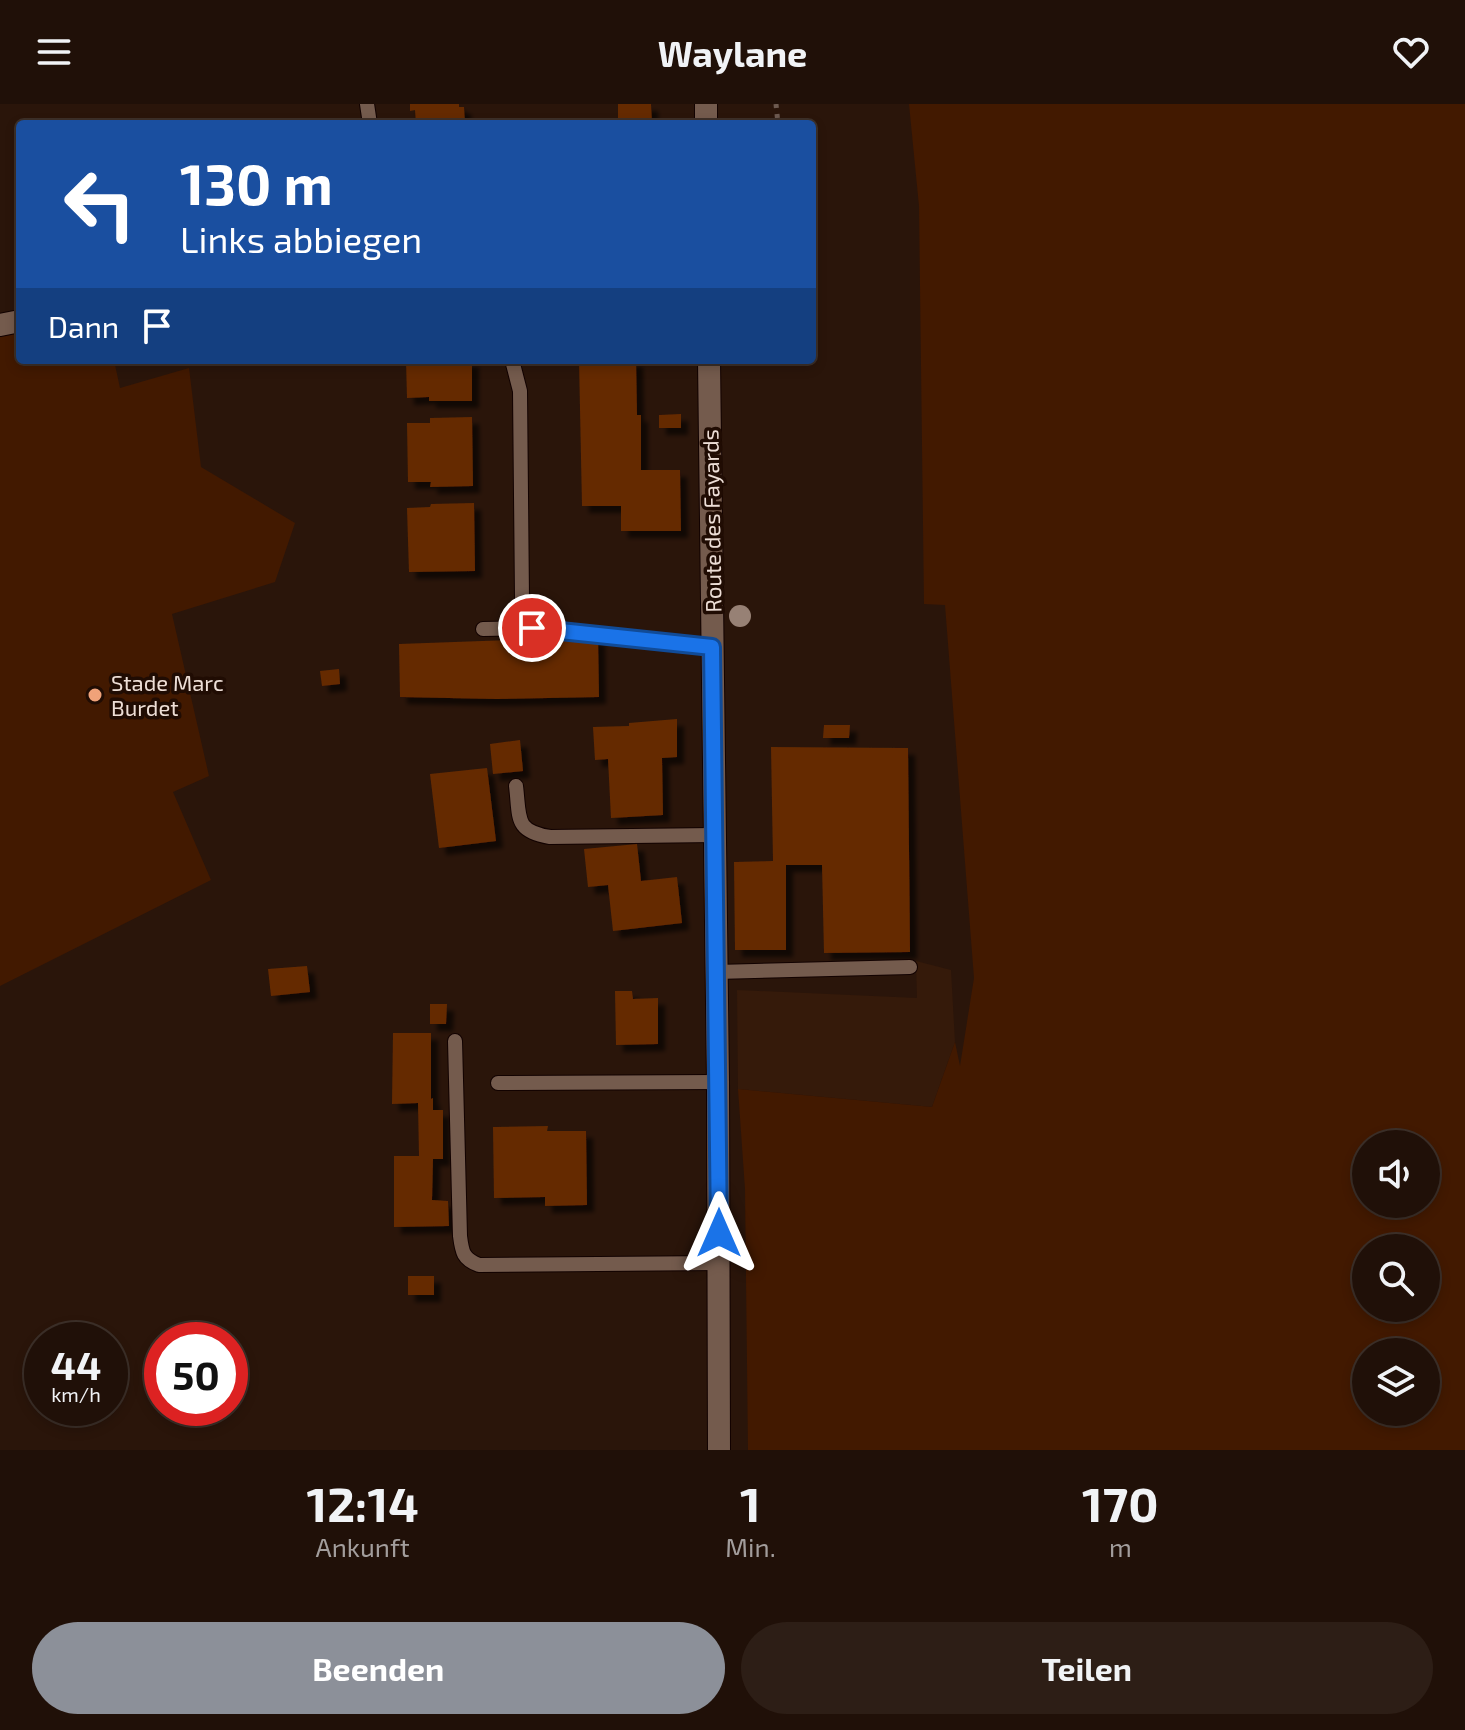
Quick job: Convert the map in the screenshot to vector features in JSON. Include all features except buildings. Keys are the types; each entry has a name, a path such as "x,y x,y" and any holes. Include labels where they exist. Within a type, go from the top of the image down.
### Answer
{"main road":[{"name":"Route des Fayards","path":"709,364 719,1450"}],"lane":[{"path":"513,364 520,391 522,598"},
{"path":"483,629 532,628 712,647"},
{"path":"516,786 521,824 530,834 550,837 714,835"},
{"path":"716,972 910,967"},
{"path":"455,1041 460,1236 462,1252 467,1260 479,1265 719,1263"},
{"path":"498,1083 718,1082"}],"shaded area":[{"path":"909,104 1465,104 1465,1450 748,1450 745,1189 738,1089 932,1107 955,1042 960,1066 974,978 945,605 924,604 919,206"},
{"name":"Stade Marc Burdet","path":"16,313 16,364 115,364 120,388 189,368 201,467 295,523 275,582 172,614 209,776 173,792 211,880 0,986 0,316"},
{"path":"916,961 951,970 955,1042 932,1107 738,1089 737,990 917,998"}],"place":[{"name":"Stade Marc Burdet","path":"95,695"}],"route":[{"path":"532,628 712,647 719,1233"}]}
